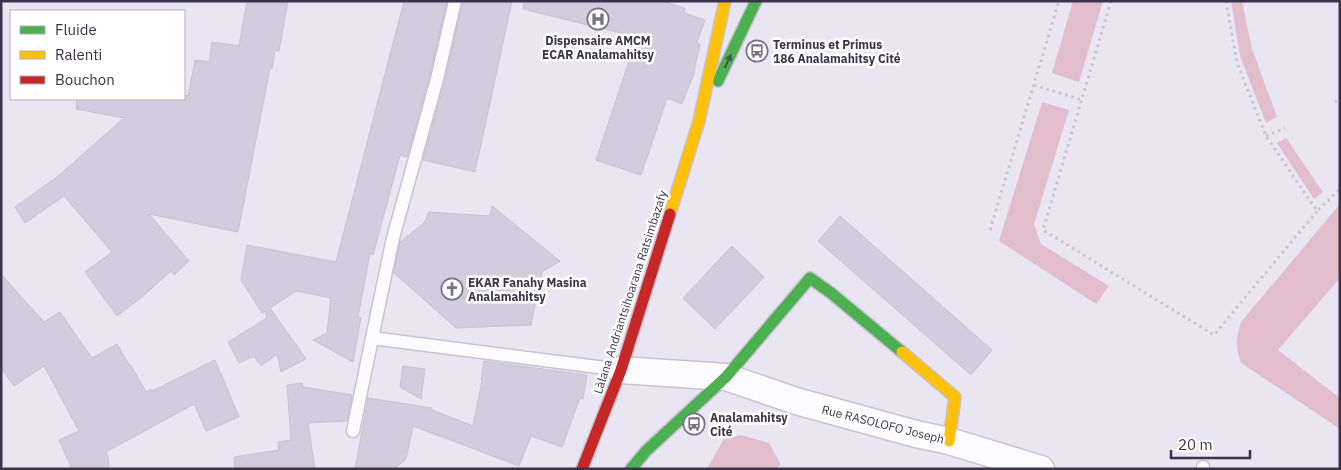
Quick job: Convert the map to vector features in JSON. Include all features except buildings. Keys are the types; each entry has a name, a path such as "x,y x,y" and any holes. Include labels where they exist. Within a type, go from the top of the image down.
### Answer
{"main road":[{"name":"Làlana Andriantsihoarana Ratsimbazafy","path":"582,469 621,370 699,121 725,1"},
{"name":"Làlana Andriantsihoarana Ratsimbazafy","path":"699,121 756,1"},
{"path":"631,469 646,452 726,378 810,278 831,293 955,397 949,441"}],"street":[{"name":"Rue RASOLOFO Joseph","path":"621,370 726,378 796,402 949,441 1042,469"}],"lane":[{"path":"353,431 393,238 437,79 455,1"},
{"path":"372,338 621,370"}],"path":[{"path":"990,230 1059,1"},
{"path":"1111,1 1043,230 1214,334 1317,211 1339,188"},
{"path":"1226,1 1237,63 1266,136 1317,211"},
{"path":"1034,85 1082,100"},
{"path":"1335,102 1340,100"},
{"path":"1266,136 1285,128"}],"shaded area":[{"path":"1073,1 1103,1 1079,82 1052,73"},
{"path":"1231,1 1242,1 1252,49 1277,117 1266,123 1240,56"},
{"path":"1042,102 1069,110 1034,224 1041,244 1109,286 1096,304 999,241"},
{"path":"1286,138 1323,192 1314,199 1277,143"},
{"path":"1340,204 1340,278 1278,350 1340,398 1340,429 1241,363 1237,342 1241,322"},
{"path":"741,435 769,443 781,465 772,469 708,469 724,439"}],"traffic: fast":[{"path":"718,81 756,1"},
{"path":"631,469 646,451 726,377 810,278 902,352"}],"traffic: slow":[{"path":"670,214 699,121 725,1"},
{"path":"902,352 955,397 949,441"}],"traffic: jam":[{"path":"582,469 621,370 670,214"}],"place":[{"name":"Dispensaire AMCM ECAR Analamahitsy","path":"598,19"},
{"name":"Terminus et Primus 186 Analamahitsy Cité","path":"757,51"},
{"name":"EKAR Fanahy Masina Analamahitsy","path":"452,289"},
{"name":"Analamahitsy Cité","path":"694,424"}]}
